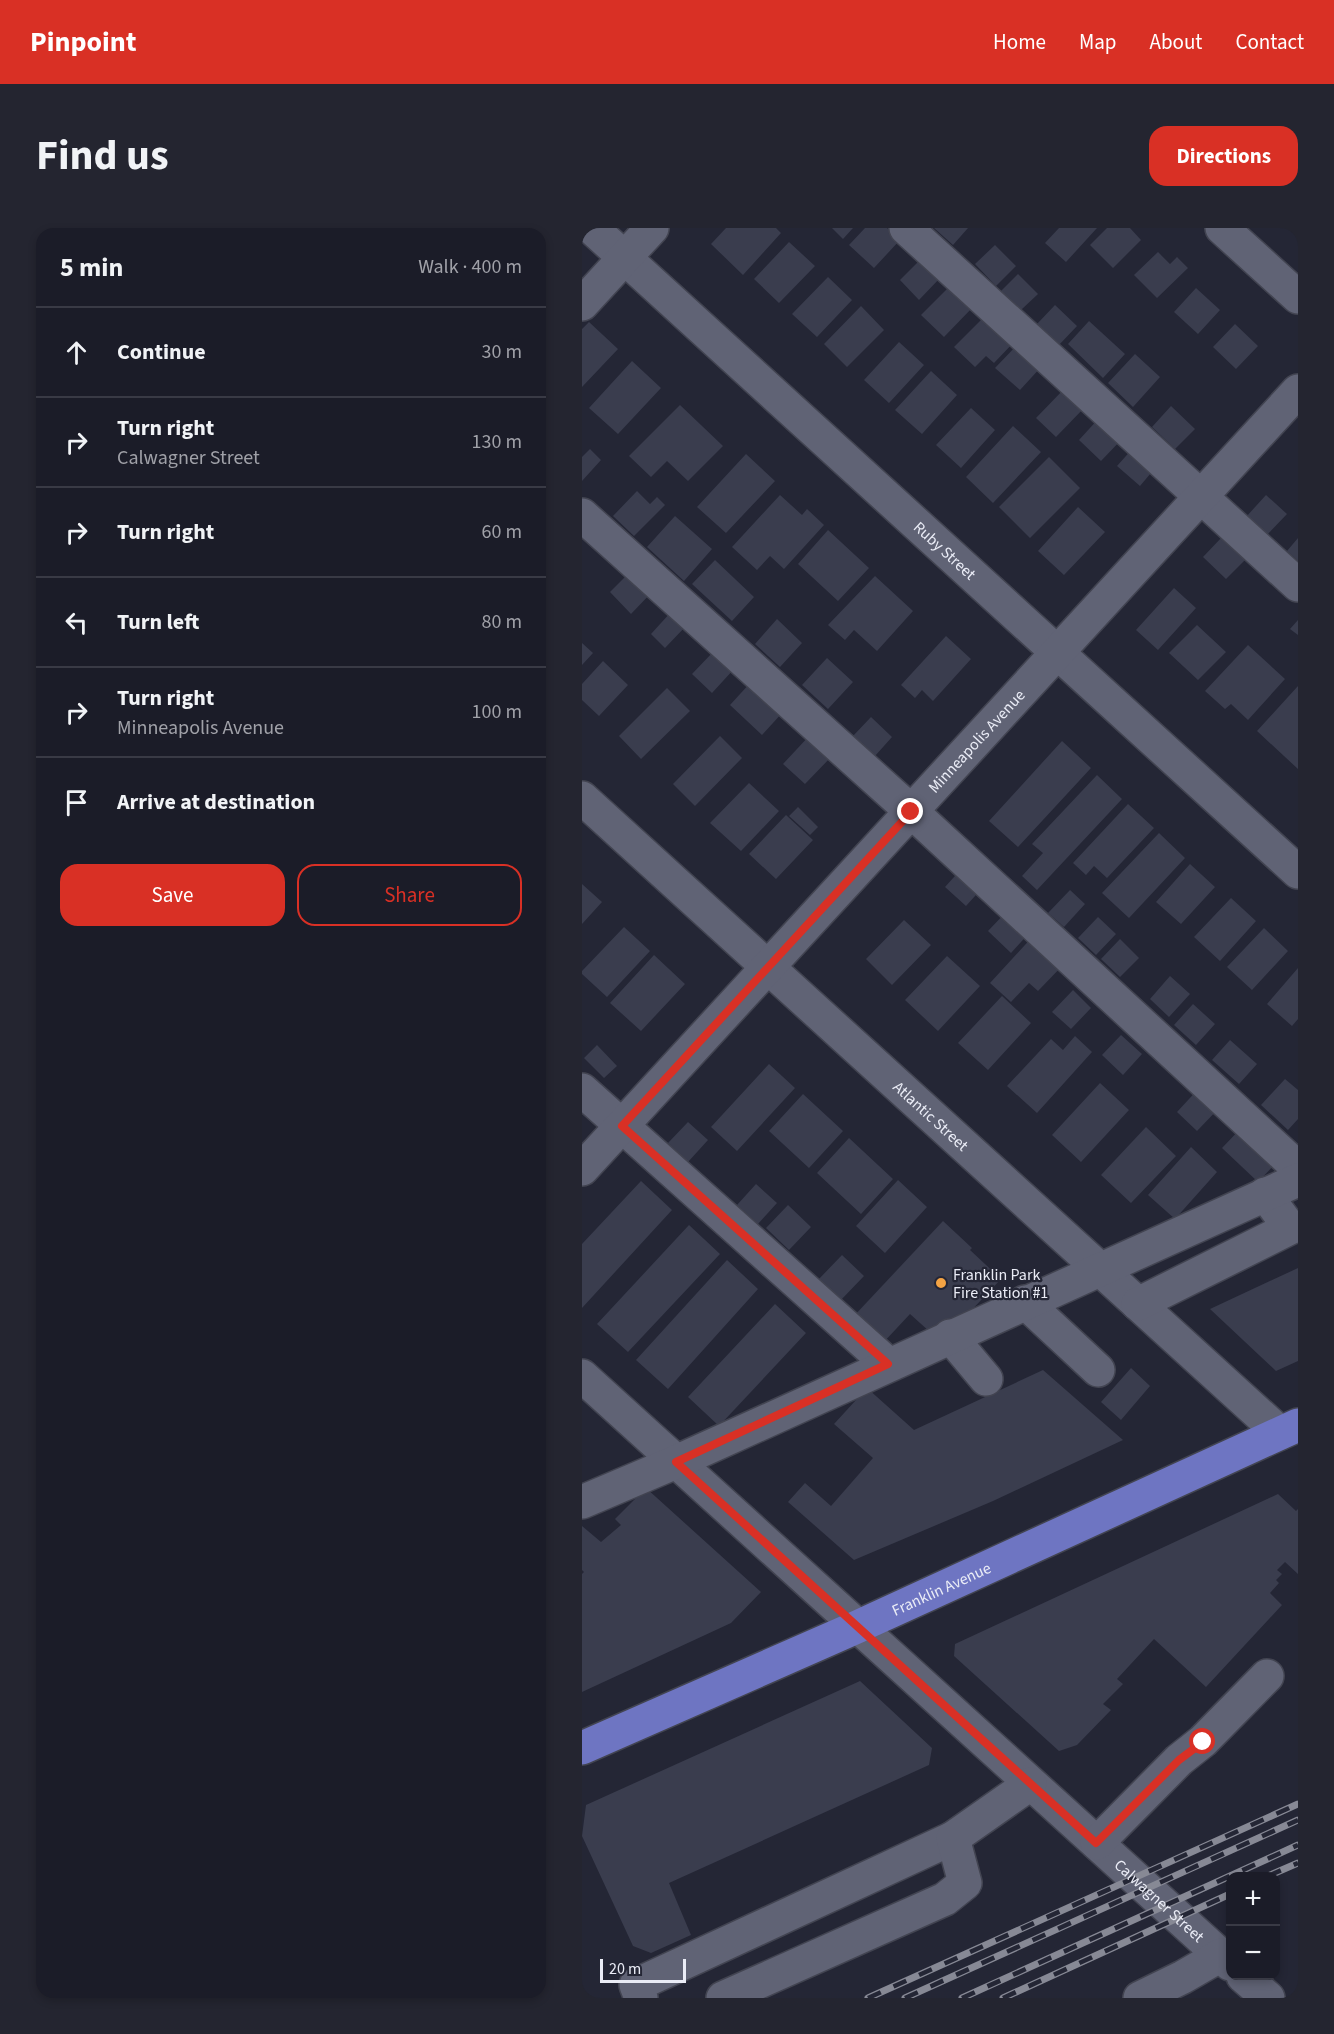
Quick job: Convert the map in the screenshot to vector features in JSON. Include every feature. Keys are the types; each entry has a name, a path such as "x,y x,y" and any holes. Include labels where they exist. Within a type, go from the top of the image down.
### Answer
{"main road":[{"name":"Franklin Avenue","path":"582,1748 857,1627 1289,1429"}],"street":[{"name":"Ruby Street","path":"592,228 1298,872"},
{"path":"582,304 652,228"},
{"path":"906,228 1298,585"},
{"path":"1222,228 1298,297"},
{"name":"Minneapolis Avenue","path":"582,1170 1298,391"},
{"path":"582,514 911,812 1298,1168"},
{"name":"Atlantic Street","path":"582,798 1138,1304 1289,1429"},
{"path":"582,1090 888,1364"},
{"path":"582,1502 676,1462 1099,1268 1298,1180"},
{"path":"1138,1304 1290,1228 1265,1194"},
{"path":"1025,1302 1098,1370"},
{"path":"950,1336 986,1379"},
{"name":"Calwagner Street","path":"582,1376 1226,1960"},
{"path":"1096,1843 1179,1760 1203,1742 1267,1676"},
{"path":"639,1991 953,1838 1030,1784"},
{"path":"723,1998 945,1899 965,1883 953,1838"},
{"path":"1140,1998 1183,1977 1226,1966"},
{"name":"Calwagner Street","path":"1248,1980 1268,1998"}],"building":[{"path":"726,228 776,228 781,233 743,275 711,244"},
{"path":"832,228 853,228 843,239"},
{"path":"865,228 887,228 900,240 874,268 849,245"},
{"path":"934,228 968,228 953,245"},
{"path":"1059,228 1097,228 1066,262 1045,243"},
{"path":"1107,228 1130,228 1141,240 1113,268 1090,245"},
{"path":"789,242 815,266 779,303 754,279"},
{"path":"995,245 1016,266 996,286 975,264"},
{"path":"1158,252 1170,264 1177,257 1188,268 1157,298 1134,275"},
{"path":"921,259 940,278 919,300 900,280"},
{"path":"1018,274 1038,294 1021,310 1001,291"},
{"path":"828,277 852,300 817,337 792,314"},
{"path":"950,286 973,307 944,337 921,315"},
{"path":"1196,288 1220,310 1198,334 1174,312"},
{"path":"1055,305 1077,326 1059,345 1037,324"},
{"path":"861,306 884,330 847,367 824,344"},
{"path":"988,313 1016,340 994,363 986,356 975,367 954,347"},
{"path":"1089,321 1125,354 1103,378 1068,344"},
{"path":"589,322 618,349 582,387 582,329"},
{"path":"1235,324 1258,346 1236,369 1213,347"},
{"path":"899,342 924,365 889,403 864,380"},
{"path":"1018,344 1042,366 1020,390 995,368"},
{"path":"1135,354 1160,377 1133,407 1108,383"},
{"path":"632,361 661,388 618,434 589,408"},
{"path":"931,371 957,395 922,434 895,410"},
{"path":"1065,388 1085,407 1056,437 1036,418"},
{"path":"680,405 723,446 688,481 667,461 651,477 629,456"},
{"path":"1171,406 1195,429 1175,449 1152,427"},
{"path":"971,408 995,430 961,468 936,445"},
{"path":"1100,417 1123,438 1101,461 1079,440"},
{"path":"1013,426 1041,452 993,503 966,477"},
{"path":"1134,447 1156,467 1140,486 1117,466"},
{"path":"590,449 601,460 582,481 582,457"},
{"path":"746,454 775,481 726,533 697,507"},
{"path":"1049,457 1080,488 1030,538 999,507"},
{"path":"637,491 650,504 657,497 665,505 634,536 613,516"},
{"path":"780,495 802,515 807,509 824,525 784,569 770,556 757,570 732,547"},
{"path":"1266,495 1287,514 1266,536 1246,517"},
{"path":"1078,507 1105,532 1064,575 1038,551"},
{"path":"675,516 712,549 684,581 647,547"},
{"path":"828,530 869,568 838,601 798,564"},
{"path":"1222,537 1246,559 1226,579 1203,557"},
{"path":"1298,538 1298,561 1287,551"},
{"path":"715,560 754,597 732,621 692,584"},
{"path":"632,570 653,591 631,614 610,592"},
{"path":"875,576 913,611 877,651 854,630 845,640 828,625"},
{"path":"1174,588 1196,608 1158,650 1136,630"},
{"path":"671,612 686,626 665,648 651,634"},
{"path":"777,619 802,643 780,667 755,644"},
{"path":"1298,620 1298,635 1290,629"},
{"path":"1197,625 1226,652 1198,680 1169,653"},
{"path":"946,636 971,659 933,701 922,690 915,698 901,685"},
{"path":"582,643 593,653 582,665"},
{"path":"1248,645 1285,679 1248,720 1231,704 1225,709 1205,691"},
{"path":"714,651 734,669 712,693 692,674"},
{"path":"827,658 853,682 828,709 802,685"},
{"path":"603,661 628,685 599,716 582,700 582,684"},
{"path":"751,682 783,712 762,735 730,705"},
{"path":"1298,686 1298,769 1257,731"},
{"path":"667,688 690,711 641,759 619,736"},
{"path":"871,717 892,737 875,756 853,736"},
{"path":"810,735 832,756 805,784 783,764"},
{"path":"720,736 742,758 695,806 673,784"},
{"path":"1062,741 1091,768 1018,847 989,821"},
{"path":"1097,775 1122,799 1037,890 1022,876 1043,853 1032,844"},
{"path":"749,783 779,811 741,851 710,823"},
{"path":"1128,804 1154,828 1107,878 1094,866 1086,875 1073,863"},
{"path":"798,807 818,827 810,835 789,816"},
{"path":"786,815 813,840 776,879 749,854"},
{"path":"1159,833 1185,858 1129,918 1102,893"},
{"path":"1190,864 1215,887 1181,924 1156,902"},
{"path":"963,867 984,886 966,906 945,887"},
{"path":"582,884 602,902 582,924"},
{"path":"1070,890 1085,904 1064,927 1048,913"},
{"path":"1231,898 1256,921 1220,961 1194,937"},
{"path":"1008,910 1031,931 1011,953 988,931"},
{"path":"1098,917 1116,934 1096,955 1078,938"},
{"path":"904,920 931,945 892,985 866,959"},
{"path":"624,927 650,951 607,997 582,974 582,971"},
{"path":"1264,928 1288,951 1252,990 1227,967"},
{"path":"1035,934 1065,963 1038,991 1029,983 1011,1002 990,983"},
{"path":"1120,939 1139,958 1120,977 1101,959"},
{"path":"654,955 685,984 641,1031 610,1003"},
{"path":"947,956 980,986 938,1031 905,1000"},
{"path":"1298,968 1298,1019 1292,1026 1267,1004"},
{"path":"1170,976 1190,994 1169,1017 1150,999"},
{"path":"1073,990 1091,1008 1071,1029 1052,1012"},
{"path":"1002,996 1031,1023 988,1070 958,1043"},
{"path":"1193,1004 1215,1024 1196,1045 1174,1025"},
{"path":"1121,1035 1142,1054 1123,1075 1102,1055"},
{"path":"1075,1036 1092,1052 1037,1113 1007,1086 1051,1039 1063,1050"},
{"path":"1230,1040 1257,1064 1239,1084 1212,1060"},
{"path":"597,1045 617,1066 604,1078 584,1058"},
{"path":"769,1064 795,1088 737,1151 711,1127"},
{"path":"1285,1079 1298,1090 1298,1119 1288,1130 1261,1105"},
{"path":"1100,1083 1129,1110 1081,1162 1052,1135"},
{"path":"1201,1086 1222,1105 1197,1131 1177,1112"},
{"path":"803,1094 843,1131 809,1168 769,1131"},
{"path":"688,1122 708,1140 688,1162 668,1143"},
{"path":"1244,1125 1280,1159 1258,1182 1222,1148"},
{"path":"1146,1127 1176,1156 1131,1203 1101,1175"},
{"path":"849,1138 893,1179 861,1214 817,1173"},
{"path":"1191,1147 1217,1172 1175,1219 1148,1195"},
{"path":"898,1180 927,1207 885,1253 856,1226"},
{"path":"641,1181 672,1210 582,1308 582,1244"},
{"path":"756,1184 777,1203 758,1224 737,1205"},
{"path":"788,1205 811,1227 789,1250 766,1228"},
{"name":"Franklin Park Fire Station #1","path":"943,1221 1001,1279 966,1316 930,1332 910,1314 882,1344 853,1317"},
{"path":"689,1225 720,1254 628,1352 597,1324"},
{"path":"842,1255 864,1276 840,1301 818,1280"},
{"path":"727,1260 758,1289 668,1389 636,1360"},
{"path":"1298,1268 1298,1361 1276,1371 1210,1309"},
{"path":"775,1304 806,1333 719,1426 688,1397"},
{"path":"1131,1368 1150,1386 1121,1420 1101,1402"},
{"path":"1043,1370 1123,1440 993,1501 854,1560 788,1502 805,1483 831,1506 873,1458 834,1424 867,1388 914,1430"},
{"path":"646,1488 761,1592 731,1623 582,1692 582,1574 584,1572 582,1570 582,1526 601,1542 621,1525 615,1519"},
{"path":"1278,1494 1296,1511 1298,1509 1298,1574 1285,1562 1277,1570 1282,1574 1276,1580 1279,1583 1270,1593 1282,1605 1206,1687 1154,1639 1117,1679 1123,1684 1103,1704 1111,1710 1077,1745 1059,1751 954,1656 955,1644"},
{"path":"860,1681 932,1748 929,1765 669,1883 691,1935 651,1953 633,1946 582,1836 586,1805"}],"railway":[{"path":"868,1998 1298,1804"},
{"path":"905,1998 1298,1820"},
{"path":"962,1998 1298,1845"},
{"path":"1277,1872 1298,1863"},
{"path":"1003,1998 1226,1896"}],"place":[{"name":"Franklin Park Fire Station #1","path":"941,1283"}],"route":[{"path":"911,812 622,1126 888,1364 676,1462 1096,1843 1179,1760 1203,1742"}]}
